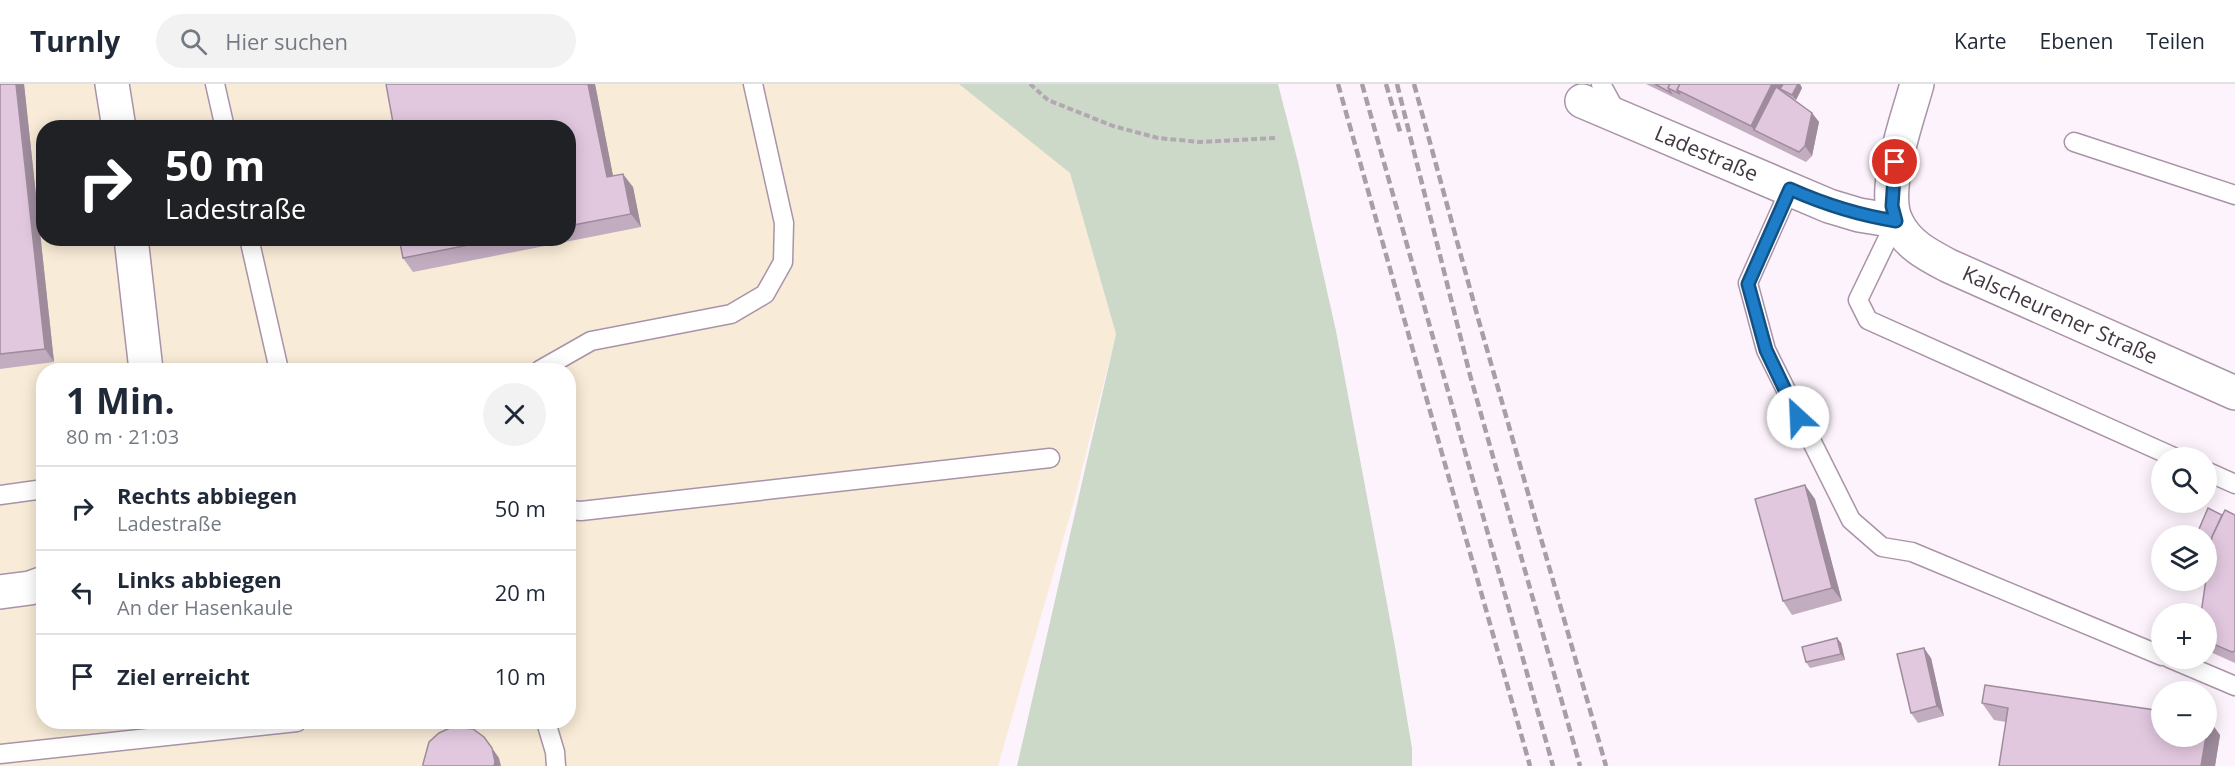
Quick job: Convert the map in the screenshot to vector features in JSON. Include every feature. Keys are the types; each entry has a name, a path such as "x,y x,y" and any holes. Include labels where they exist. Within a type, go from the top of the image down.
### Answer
{"street":[{"path":"112,84 118,120"},
{"path":"1896,221 1892,206 1895,162 1917,84"},
{"name":"Ladestraße","path":"1591,93 1619,117 1829,206 1859,215 1896,221"},
{"name":"Kalscheurener Straße","path":"1896,221 1905,236 1923,253 2235,393"},
{"path":"132,246 145,363"},
{"path":"0,592 36,585"}],"lane":[{"path":"215,84 223,120"},
{"path":"552,363 591,341 731,314 765,294 783,262 784,223 753,84"},
{"path":"2074,142 2235,195"},
{"path":"1790,189 1748,284 1766,350 1851,520 1882,547 1912,552 2151,651"},
{"path":"1896,221 1858,300 1868,320 2151,447"},
{"path":"251,246 277,363"},
{"path":"576,510 1050,458"},
{"path":"2217,476 2235,484"},
{"path":"0,495 36,490"},
{"path":"2195,669 2235,686"},
{"path":"0,754 232,729"},
{"path":"548,729 555,752 556,766"}],"path":[{"path":"1030,84 1048,100 1113,126 1158,138 1200,142 1275,138"}],"shaded area":[{"path":"0,84 1094,84 1070,173 1116,334 1073,505 998,766 0,766"}],"green space":[{"path":"959,84 1278,84 1336,331 1394,641 1412,748 1412,766 1017,766 1116,334 1070,173"}],"building":[{"path":"0,84 16,84 45,349 0,354"},
{"path":"386,84 588,84 607,177 623,174 631,214 576,224 576,120 393,120"},
{"path":"1655,84 1670,84 1668,88 1671,93"},
{"path":"1670,84 1680,84 1677,90 1680,94 1668,88"},
{"path":"1680,84 1772,84 1751,126 1677,90"},
{"path":"1783,84 1798,84 1792,95 1780,89"},
{"path":"1776,87 1812,113 1805,146 1799,152 1754,130"},
{"path":"401,246 464,246 403,258"},
{"path":"1805,485 1832,588 1783,601 1755,499"},
{"path":"2225,510 2235,515 2235,651 2232,652 2217,646 2217,603 2203,603 2204,591 2217,591 2217,527"},
{"path":"2217,512 2222,515 2217,526 2201,525 2206,513"},
{"path":"1837,638 1841,654 1806,662 1802,647"},
{"path":"1924,648 1937,706 1911,713 1897,654"},
{"path":"1985,685 2151,709 2151,747 2204,747 2201,766 1999,766 2008,708 1982,703"},
{"path":"448,729 473,729 484,737 492,748 494,766 423,766 429,742"}],"railway":[{"path":"1338,84 1530,766"},
{"path":"1362,84 1553,766"},
{"path":"1386,84 1401,135"},
{"path":"1397,84 1470,375 1580,766"},
{"path":"1414,84 1478,318 1606,766"}],"route":[{"path":"1798,417 1766,350 1748,284 1790,189 1829,206 1859,215 1896,221 1892,206 1895,162"}]}
